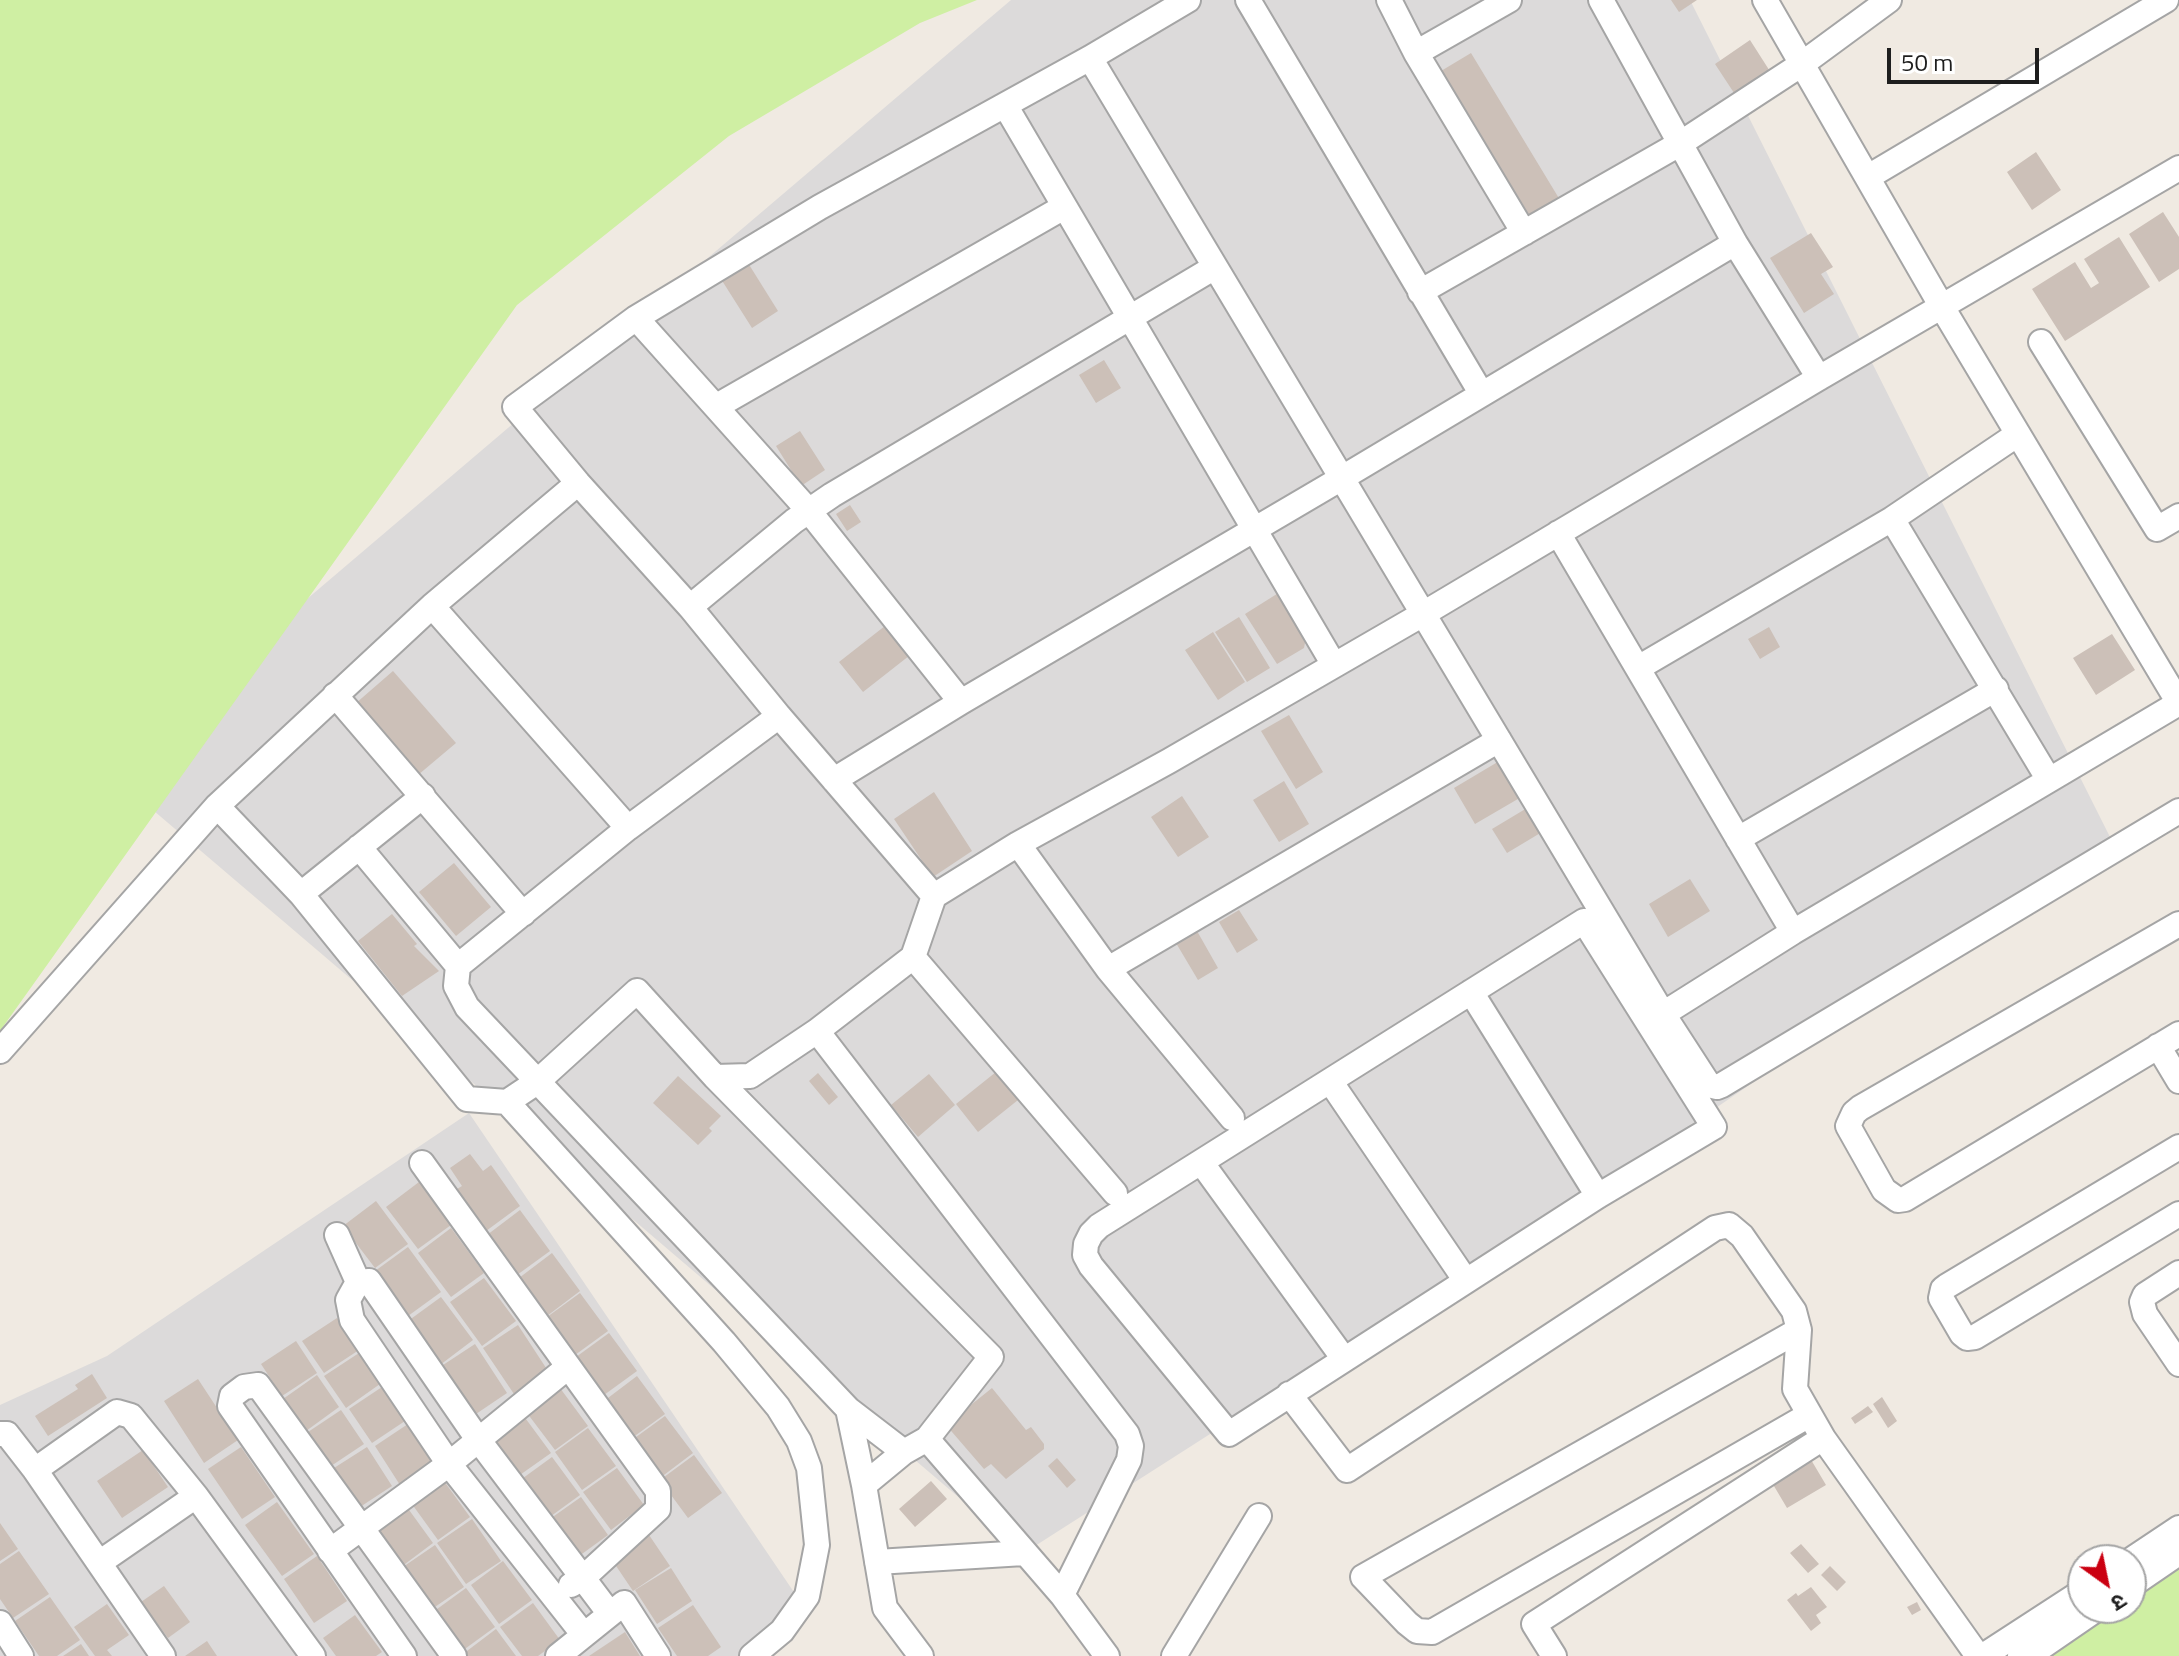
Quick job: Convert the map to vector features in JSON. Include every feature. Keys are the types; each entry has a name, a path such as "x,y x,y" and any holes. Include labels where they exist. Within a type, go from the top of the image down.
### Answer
{"street":[{"path":"934,896 690,607 578,483 515,407 636,318 820,207 1090,58 1188,0"},
{"path":"1248,0 1481,393"},
{"path":"1389,0 1416,53 1524,233"},
{"path":"1416,53 1509,0"},
{"path":"1601,0 1735,243 1819,378"},
{"path":"1663,1014 1793,932 2179,703 1942,307 1765,0"},
{"path":"1420,292 1681,143 1802,64 1889,0"},
{"path":"1868,177 2166,0"},
{"path":"1090,58 1706,1082 1717,1087 2179,811"},
{"path":"1005,105 1334,665"},
{"path":"715,1077 750,1076 817,1031 913,957 934,896 1018,844 1423,614 2179,168"},
{"path":"717,406 1064,207"},
{"path":"834,780 1735,243"},
{"path":"690,607 832,495 1215,267"},
{"path":"636,318 809,511 961,702"},
{"path":"2041,342 2157,529 2179,516"},
{"path":"1638,668 1892,519 2018,434"},
{"path":"0,1051 217,806 432,606 578,483"},
{"path":"1892,519 2049,780"},
{"path":"1558,533 1793,932"},
{"path":"432,606 628,828"},
{"path":"1738,839 1996,689"},
{"path":"335,695 523,914"},
{"path":"458,966 628,828 779,716"},
{"path":"1108,969 1499,740"},
{"path":"301,894 423,796"},
{"path":"217,806 301,894 467,1099 507,1102 537,1082 637,991 715,1077 991,1357 927,1439 904,1452 864,1485"},
{"path":"1018,844 1108,969 1232,1118"},
{"path":"359,847 458,966 456,986 467,1007 848,1409 904,1452"},
{"path":"1584,921 1714,1127 1598,1196 1229,1434 1091,1266 1085,1255 1086,1244 1099,1226 1330,1081 1584,921"},
{"path":"2179,924 1860,1108 1848,1126 1884,1190 1898,1200 1905,1199 2169,1040 2179,1081"},
{"path":"913,957 1115,1193"},
{"path":"1471,992 1598,1196"},
{"path":"817,1031 1127,1434 1131,1446 1129,1460 1062,1595"},
{"path":"1330,1081 1466,1281"},
{"path":"507,1102 724,1342 778,1407 799,1441 809,1468 817,1545 807,1596 782,1631 752,1656"},
{"path":"2179,1147 1947,1286 1941,1298 1962,1334 1971,1338 2179,1214"},
{"path":"1201,1162 1344,1359"},
{"path":"422,1163 658,1491 658,1509 583,1578 553,1597"},
{"path":"1289,1394 1347,1470 1722,1225 1729,1225 1742,1236 1794,1311 1799,1330 1795,1389 1809,1415 1980,1656 2067,1601"},
{"path":"337,1235 358,1282"},
{"path":"2179,1273 2145,1295 2142,1302 2145,1314 2179,1364"},
{"path":"358,1282 369,1281 477,1438 610,1614"},
{"path":"358,1282 348,1300 352,1320 449,1464 584,1635"},
{"path":"1799,1330 1363,1577 1417,1631 1432,1632 1809,1415"},
{"path":"330,1551 449,1464 477,1438 568,1367"},
{"path":"404,1656 230,1406 232,1396 244,1387 258,1385 454,1656"},
{"path":"848,1409 885,1608 921,1656"},
{"path":"35,1470 117,1412 125,1412 135,1420 196,1496 313,1656"},
{"path":"0,1434 7,1434 35,1470 163,1656"},
{"path":"1554,1656 1534,1624 1823,1438"},
{"path":"927,1439 1062,1595 1107,1656"},
{"path":"99,1563 196,1496"},
{"path":"1174,1656 1259,1516"},
{"path":"2147,1549 2179,1528"},
{"path":"2147,1571 2179,1549"},
{"path":"877,1562 1024,1553"},
{"path":"558,1656 624,1603 658,1656"},
{"path":"0,1623 21,1656"},
{"path":"2023,1656 2070,1624"}],"shaded area":[{"path":"1011,0 1690,0 2110,837 1662,1145 1024,1553 106,770"},
{"path":"469,1113 804,1607 743,1656 0,1656 0,1405 107,1356"}],"green space":[{"path":"0,0 977,0 920,23 729,136 517,305 0,1031"},
{"path":"2179,1547 2179,1656 2026,1656 2071,1624 2147,1624 2147,1570"}],"building":[{"path":"1671,0 1697,0 1679,12"},
{"path":"1750,40 1773,76 1738,99 1715,64"},
{"path":"1471,53 1560,200 1531,218 1441,71"},
{"path":"2036,152 2061,190 2032,210 2007,172"},
{"path":"2163,212 2179,237 2179,269 2159,282 2129,234"},
{"path":"1811,233 1833,267 1821,274 1834,294 1804,313 1770,258"},
{"path":"2119,237 2150,287 2065,341 2032,289 2075,262 2091,288 2099,283 2084,259"},
{"path":"748,263 778,311 752,328 721,279"},
{"path":"1104,360 1121,388 1096,403 1079,375"},
{"path":"800,431 825,470 801,486 776,446"},
{"path":"850,505 861,522 847,531 836,514"},
{"path":"1280,592 1307,633 1304,648 1277,664 1245,614"},
{"path":"1239,617 1270,668 1247,682 1215,632"},
{"path":"890,622 914,652 863,692 839,662"},
{"path":"1769,627 1780,647 1760,659 1748,639"},
{"path":"1213,632 1245,682 1218,700 1185,650"},
{"path":"2112,634 2135,670 2096,695 2073,658"},
{"path":"393,671 456,743 418,775 355,704"},
{"path":"1289,715 1323,772 1296,789 1261,731"},
{"path":"1501,760 1523,796 1475,824 1454,788"},
{"path":"1284,781 1309,824 1279,842 1253,800"},
{"path":"934,792 972,851 933,877 894,819"},
{"path":"1182,796 1209,837 1178,857 1151,817"},
{"path":"1532,805 1547,829 1507,853 1492,829"},
{"path":"454,863 491,907 456,936 419,892"},
{"path":"1690,879 1710,911 1668,937 1649,904"},
{"path":"1239,910 1258,940 1237,953 1219,922"},
{"path":"392,914 417,944 414,946 439,971 402,996 358,941"},
{"path":"1197,931 1218,968 1198,980 1176,943"},
{"path":"996,1072 1018,1100 978,1132 956,1104"},
{"path":"818,1073 838,1097 829,1105 809,1081"},
{"path":"929,1074 955,1105 918,1137 891,1105"},
{"path":"678,1076 721,1116 698,1145 653,1103"},
{"path":"470,1154 483,1171 491,1165 520,1206 486,1231 457,1189 462,1186 450,1168"},
{"path":"419,1182 451,1225 418,1249 386,1207"},
{"path":"376,1201 408,1244 375,1268 343,1226"},
{"path":"520,1210 550,1251 517,1275 487,1235"},
{"path":"451,1228 484,1273 451,1297 418,1253"},
{"path":"408,1247 441,1292 408,1316 375,1271"},
{"path":"552,1253 580,1291 547,1316 519,1278"},
{"path":"484,1278 516,1321 482,1346 450,1302"},
{"path":"580,1293 608,1331 575,1355 547,1317"},
{"path":"441,1297 473,1340 440,1365 408,1321"},
{"path":"337,1318 359,1350 324,1373 302,1341"},
{"path":"518,1325 550,1374 516,1397 483,1348"},
{"path":"609,1333 637,1371 604,1395 576,1357"},
{"path":"296,1341 317,1373 282,1396 261,1364"},
{"path":"475,1344 507,1393 473,1416 440,1367"},
{"path":"359,1353 380,1384 346,1408 324,1376"},
{"path":"92,1374 107,1398 48,1436 35,1416 78,1389 75,1385"},
{"path":"317,1375 339,1407 306,1431 283,1399"},
{"path":"637,1376 665,1414 632,1438 604,1401"},
{"path":"198,1379 238,1440 204,1463 164,1401"},
{"path":"382,1387 405,1421 372,1443 349,1409"},
{"path":"560,1388 588,1426 555,1450 527,1413"},
{"path":"992,1388 1026,1430 1031,1427 1044,1444 1044,1449 1006,1479 991,1464 984,1469 946,1425"},
{"path":"1882,1397 1897,1421 1888,1428 1873,1404"},
{"path":"1868,1406 1873,1412 1855,1424 1851,1418"},
{"path":"341,1410 364,1444 331,1466 308,1432"},
{"path":"523,1415 551,1453 517,1477 489,1440"},
{"path":"665,1416 693,1453 660,1478 632,1440"},
{"path":"408,1424 433,1463 400,1485 375,1446"},
{"path":"588,1428 616,1466 582,1490 555,1452"},
{"path":"241,1447 275,1497 242,1519 208,1469"},
{"path":"367,1447 392,1486 360,1507 334,1468"},
{"path":"143,1450 168,1487 122,1518 97,1481"},
{"path":"694,1455 722,1493 688,1518 660,1480"},
{"path":"552,1457 580,1495 547,1519 519,1481"},
{"path":"1057,1458 1076,1480 1067,1488 1048,1466"},
{"path":"1810,1458 1826,1485 1787,1508 1771,1481"},
{"path":"617,1468 644,1505 611,1530 583,1492"},
{"path":"441,1477 470,1517 438,1540 409,1500"},
{"path":"931,1481 947,1499 915,1527 899,1509"},
{"path":"581,1497 608,1535 575,1559 547,1521"},
{"path":"277,1502 314,1554 282,1576 245,1525"},
{"path":"404,1503 433,1543 401,1567 372,1527"},
{"path":"472,1519 501,1561 466,1584 437,1543"},
{"path":"0,1523 18,1549 0,1561"},
{"path":"647,1532 670,1566 633,1591 610,1557"},
{"path":"1801,1544 1819,1564 1808,1573 1790,1553"},
{"path":"435,1545 464,1587 429,1611 400,1569"},
{"path":"19,1551 49,1594 13,1618 0,1599 0,1564"},
{"path":"317,1556 347,1601 314,1623 284,1579"},
{"path":"503,1561 532,1600 499,1624 471,1585"},
{"path":"1830,1566 1846,1582 1837,1591 1821,1575"},
{"path":"671,1568 692,1601 657,1624 635,1590"},
{"path":"164,1586 190,1622 168,1638 141,1602"},
{"path":"1811,1587 1827,1607 1816,1615 1821,1623 1811,1631 1787,1600"},
{"path":"466,1588 495,1627 462,1651 433,1612"},
{"path":"50,1597 80,1640 57,1656 39,1656 15,1621"},
{"path":"1917,1602 1921,1610 1912,1615 1907,1607"},
{"path":"533,1603 560,1640 538,1656 522,1656 500,1627"},
{"path":"107,1604 129,1635 107,1650 112,1656 95,1656 74,1627"},
{"path":"693,1605 721,1647 708,1656 677,1656 658,1628"},
{"path":"355,1615 382,1652 376,1656 336,1656 323,1638"},
{"path":"496,1629 516,1656 463,1654"},
{"path":"625,1632 640,1656 589,1656"},
{"path":"207,1641 217,1656 185,1656"},
{"path":"81,1644 89,1656 63,1656"}]}
